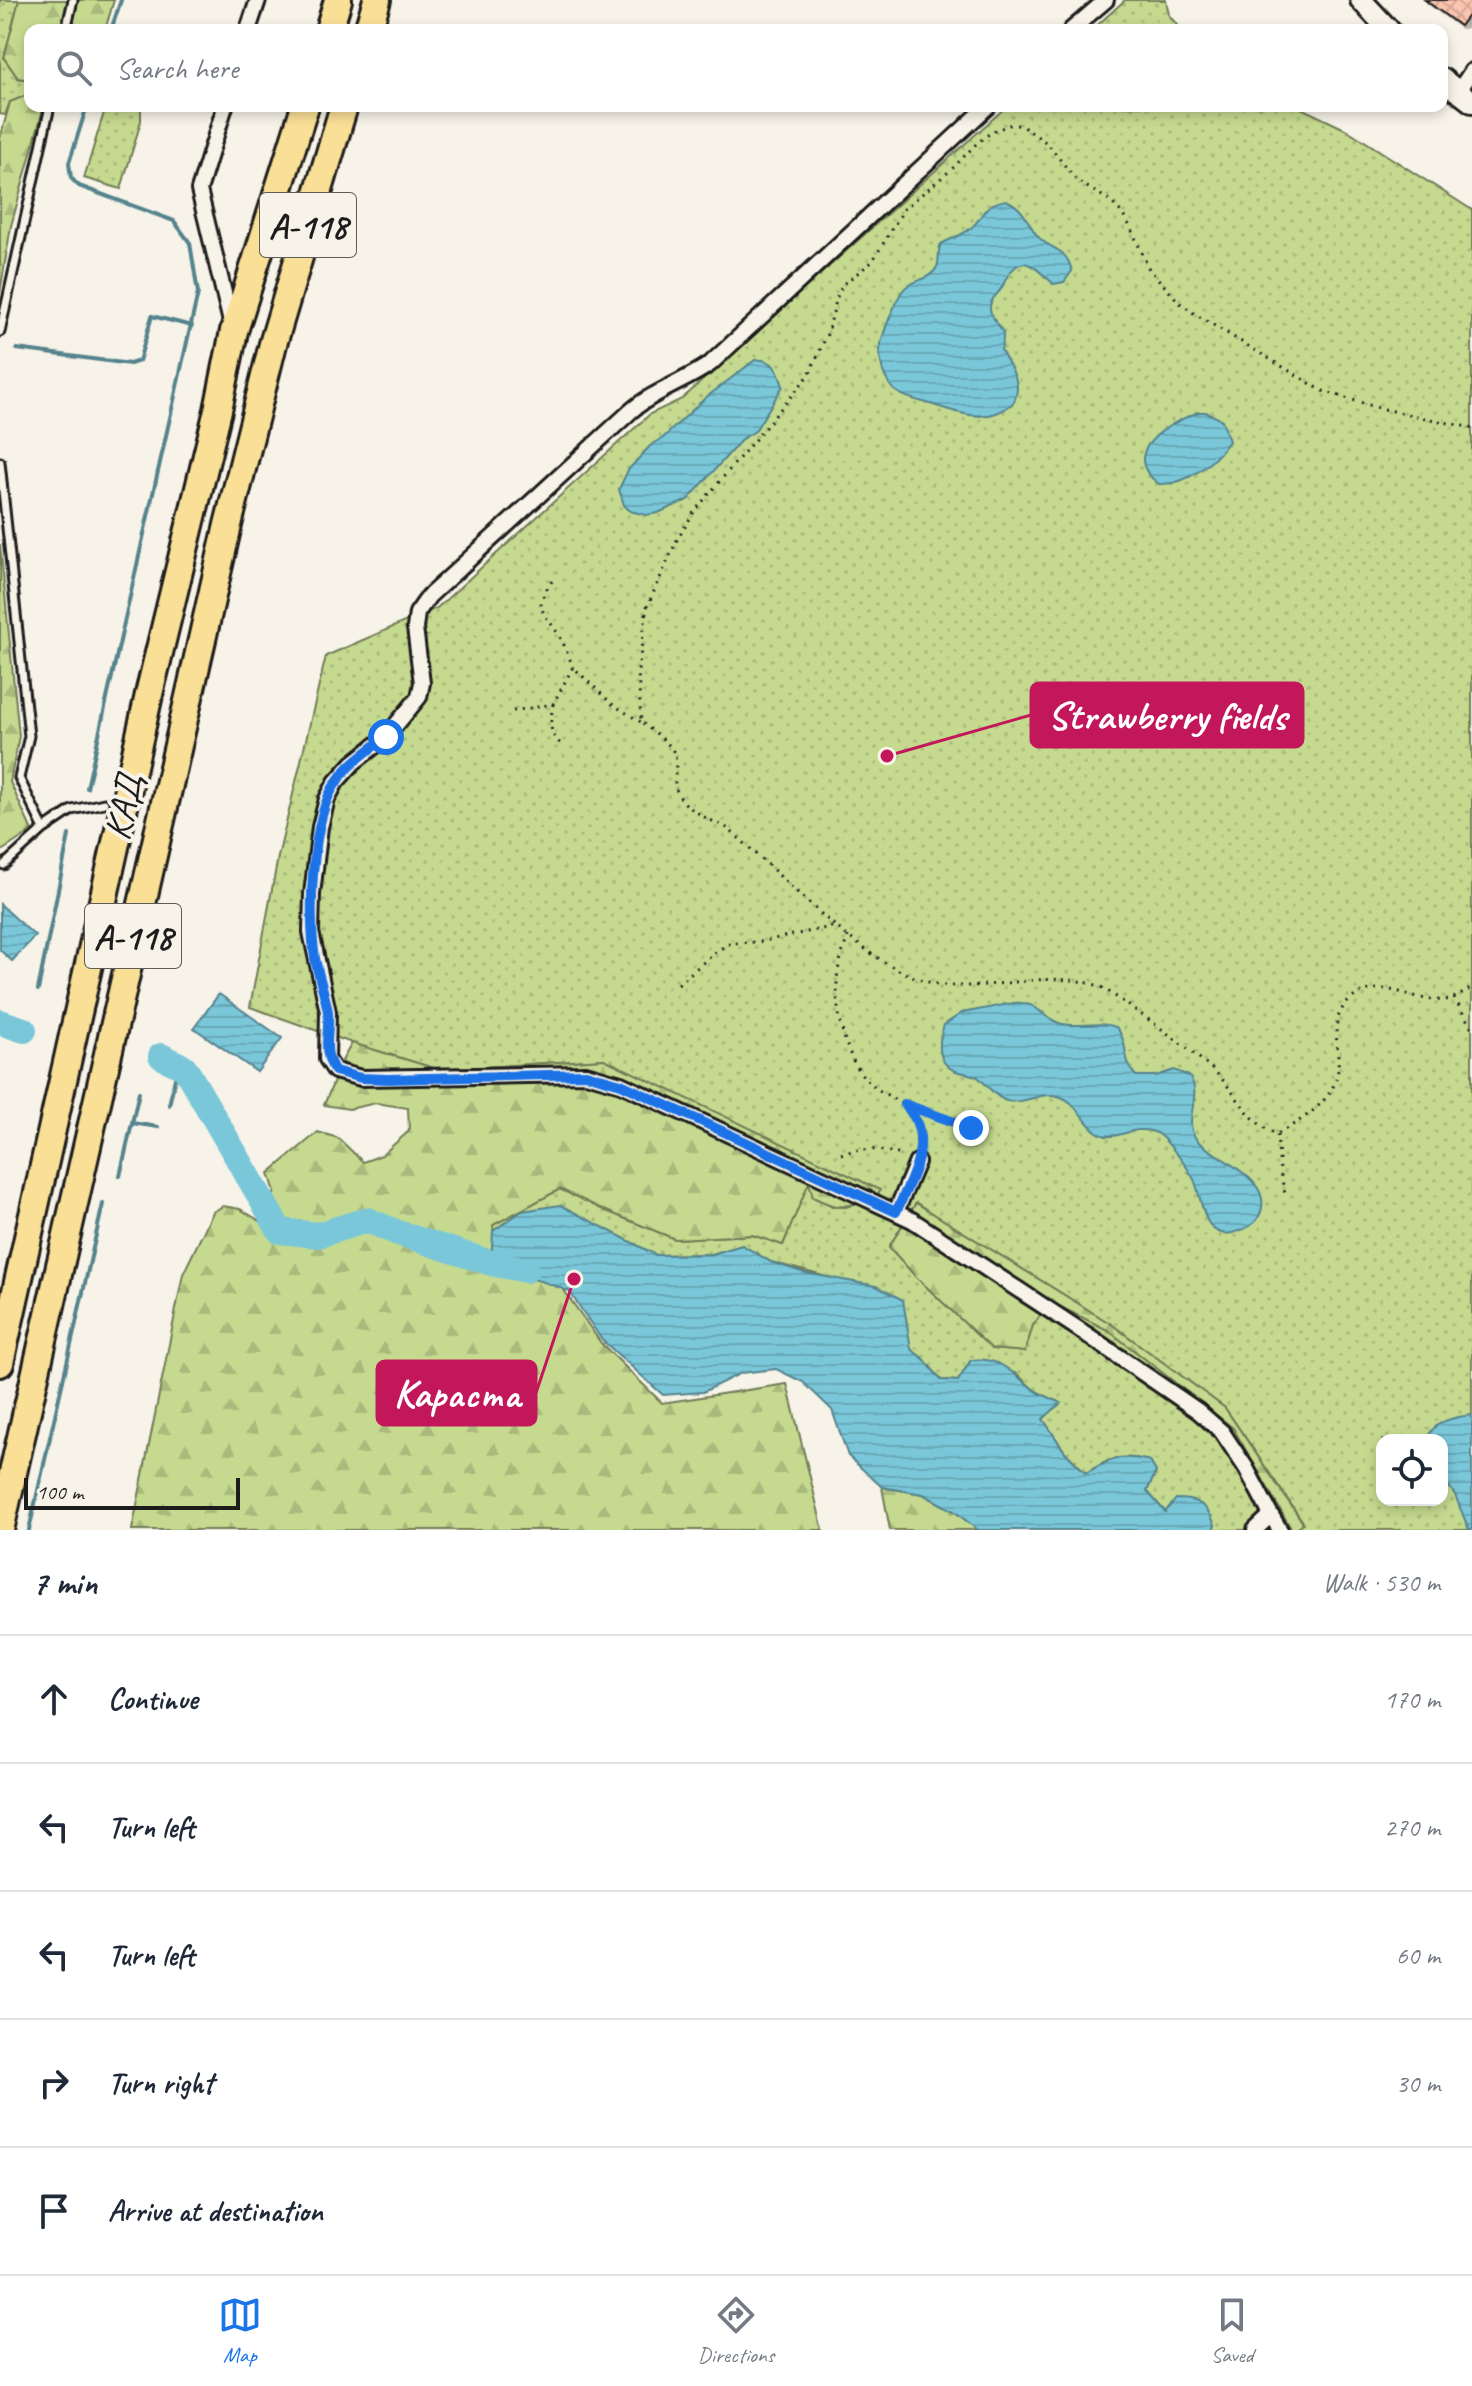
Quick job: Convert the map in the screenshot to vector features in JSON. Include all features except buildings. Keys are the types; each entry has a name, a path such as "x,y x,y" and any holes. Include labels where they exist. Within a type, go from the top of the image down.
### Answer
{"highway":[{"path":"331,24 338,0"},
{"path":"370,24 377,0"},
{"name":"КАД","path":"0,1363 234,331 303,112"},
{"name":"КАД","path":"0,1530 228,525 273,344 342,112"}],"main road":[{"path":"1361,0 1383,24"}],"street":[{"path":"250,24 258,0"},
{"path":"1078,24 1106,0"},
{"path":"1457,91 1472,71"},
{"path":"223,112 199,190 234,331"},
{"path":"982,112 710,364 693,376 646,398 429,596 417,613 415,628 422,683 419,697 386,737 353,763 336,782 327,799 320,827 312,894 313,947 328,1012 327,1059 335,1071 361,1078 586,1074 621,1084 896,1212 1062,1317 1198,1411 1222,1432 1280,1530"},
{"path":"896,1212 917,1162"},
{"path":"1255,1530 1271,1515"}],"lane":[{"path":"67,24 73,0"},
{"path":"0,332 49,112"},
{"path":"0,462 29,736 19,778 44,829"},
{"path":"4,865 44,829 72,810 104,803"}],"path":[{"path":"641,722 638,671 647,607 677,540 694,512 809,375 828,332 843,284 872,262 904,209 952,169 977,143 993,131 1012,124 1022,126 1047,143 1077,181 1109,200 1130,226 1149,269 1180,303 1195,314 1323,391 1355,402 1472,428"},
{"path":"552,581 541,598 541,611 560,638 573,667 612,704 667,742 674,754 675,783 683,801 736,835 848,936 923,981 987,986 1059,977 1083,980 1102,987 1213,1070 1254,1120 1265,1130 1277,1134 1306,1117 1334,1084 1338,1063 1335,1027 1341,1009 1348,1001 1364,991 1382,989 1438,999 1454,998 1472,988"},
{"path":"561,744 552,734 550,719 553,704 573,667"},
{"path":"513,711 553,704"},
{"path":"678,984 718,950 731,943 759,942 836,926"},
{"path":"848,936 837,982 838,1005 850,1052 866,1080 904,1104 971,1128"},
{"path":"1454,998 1472,1028"},
{"path":"841,1154 854,1150 889,1151 917,1162 921,1135 916,1116 904,1104"},
{"path":"1277,1134 1285,1194"}],"green space":[{"path":"0,0 19,0 4,58 18,78 24,79 24,97 10,102 5,115 0,114"},
{"path":"19,0 68,0 62,24 24,24 24,79 18,78 4,58"},
{"path":"78,0 114,0 107,24 73,24"},
{"path":"1125,0 1166,0 1169,15 1176,24 1099,24"},
{"path":"24,96 24,112 42,112 11,226 0,293 0,139 10,102"},
{"path":"104,112 141,112 121,189 84,178"},
{"path":"1000,112 1310,112 1347,130 1472,210 1472,1530 1296,1530 1303,1522 1225,1408 1111,1324 916,1203 889,1247 992,1349 1025,1352 1033,1325 1051,1302 1108,1330 1233,1428 1292,1530 1213,1530 1215,1525 1166,1513 1147,1491 1156,1472 1149,1461 1116,1458 1086,1473 1065,1452 1043,1419 1060,1403 1034,1390 1017,1374 971,1360 958,1381 941,1380 924,1359 911,1350 906,1327 838,1280 771,1262 742,1245 712,1254 656,1255 611,1232 522,1211 493,1231 493,1225 560,1189 675,1239 752,1235 783,1245 809,1180 832,1207 846,1207 878,1195 604,1059 440,1070 250,1007 278,857 326,656 437,608 650,414 682,399"},
{"path":"0,544 19,736 10,782 32,831 0,852"},
{"path":"352,1043 440,1070 604,1059 880,1190 878,1195 852,1205 839,1206 813,1197 809,1182 783,1245 752,1235 675,1239 560,1189 493,1225 496,1270 561,1286 601,1343 662,1403 787,1384 823,1530 132,1530 183,1274 213,1212 223,1206 240,1209 260,1221 275,1192 269,1173 318,1132 338,1138 363,1162 382,1155 409,1131 408,1108 376,1103 349,1109 324,1105 334,1081 346,1066 342,1061"},
{"path":"916,1203 1111,1324 1225,1408 1303,1523 1292,1530 1233,1428 1108,1330 1051,1302 1033,1325 1025,1352 992,1349 889,1247"},
{"path":"882,1487 923,1494 954,1511 978,1530 890,1530"}],"water":[{"path":"1006,200 1021,211 1041,240 1065,256 1072,271 1064,282 1054,284 1033,266 1021,264 1015,267 991,302 991,312 1003,333 1001,350 1016,381 1014,402 1004,410 983,416 949,410 901,394 887,380 880,354 883,335 899,298 906,287 934,271 941,244 971,228 991,205"},
{"path":"755,360 774,366 783,386 755,431 742,439 688,500 658,513 646,515 630,511 624,505 619,489 628,470 650,446 663,438 704,399"},
{"path":"1199,412 1222,420 1229,441 1199,471 1179,481 1159,484 1147,472 1143,461 1145,450 1162,431"},
{"path":"0,904 35,936 12,961 0,950"},
{"path":"219,994 282,1038 257,1072 194,1028"},
{"path":"1014,1003 1029,1004 1059,1023 1116,1027 1136,1076 1156,1076 1174,1070 1189,1076 1194,1091 1191,1116 1193,1133 1205,1147 1242,1172 1260,1192 1262,1205 1254,1223 1227,1234 1211,1227 1198,1190 1183,1162 1154,1132 1141,1130 1106,1136 1093,1129 1073,1105 1061,1097 1047,1095 1007,1101 977,1076 949,1068 940,1051 944,1025 962,1013"},
{"path":"560,1205 656,1255 712,1254 742,1245 771,1262 805,1273 876,1286 903,1300 911,1349 941,1380 958,1381 971,1360 997,1363 1035,1390 1061,1403 1043,1419 1065,1452 1086,1473 1116,1459 1150,1461 1156,1472 1147,1491 1165,1512 1176,1499 1196,1502 1209,1512 1215,1525 1213,1530 978,1530 954,1511 923,1494 882,1487 848,1456 832,1410 803,1382 776,1369 741,1373 703,1392 663,1395 602,1340 569,1291 491,1263 493,1231 522,1211"},
{"path":"1472,1415 1472,1530 1469,1530 1448,1485 1448,1434 1430,1434 1439,1424"}],"waterway":[{"path":"113,24 121,0"},
{"path":"85,112 69,163 71,178 79,186 174,221 190,243 198,293 87,788"},
{"path":"17,349 130,364 139,361 152,316 192,326"},
{"path":"38,990 69,835"},
{"path":"0,1022 24,1030"},
{"path":"161,1056 185,1068 280,1231 318,1235 367,1220 491,1263 526,1270"},
{"path":"169,1105 178,1065"},
{"path":"120,1176 139,1092"},
{"path":"132,1123 158,1127"},
{"path":"29,1530 103,1204"}],"place":[{"name":"Strawberry fields","path":"887,756"},
{"name":"Караста","path":"574,1279"}],"route":[{"path":"386,737 353,763 336,782 327,799 320,827 311,932 328,1012 327,1059 335,1071 361,1078 388,1079 586,1074 621,1084 896,1212 920,1151 921,1135 916,1116 904,1104 971,1128"}]}
